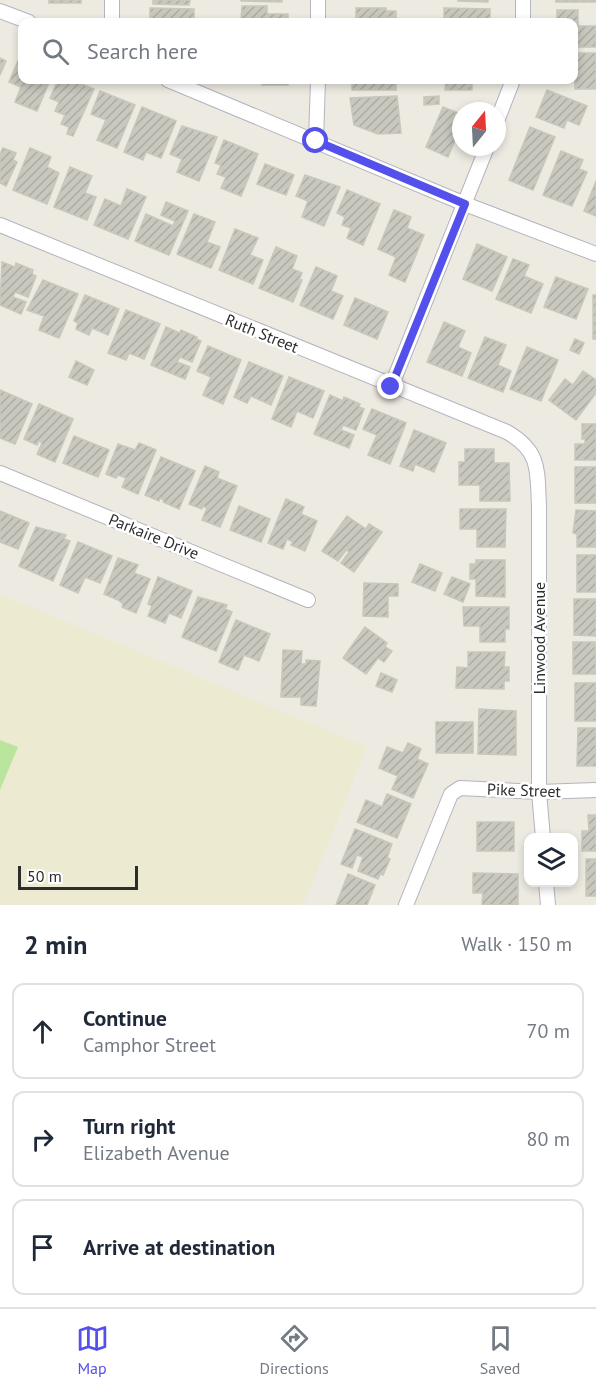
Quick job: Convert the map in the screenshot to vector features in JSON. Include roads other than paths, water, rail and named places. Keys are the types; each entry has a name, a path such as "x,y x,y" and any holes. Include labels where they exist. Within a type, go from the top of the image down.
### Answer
{"street":[{"path":"112,0 112,18"},
{"path":"318,0 318,18"},
{"path":"523,0 523,18"},
{"path":"0,11 18,18"},
{"path":"178,84 465,204 596,254"},
{"path":"316,141 318,84"},
{"path":"505,102 511,84"},
{"path":"391,387 484,156"},
{"name":"Ruth Street","path":"0,225 391,387 507,432 524,442"},
{"name":"Linwood Avenue","path":"524,442 537,467 539,506 539,792 543,833"},
{"name":"Parkaire Drive","path":"0,473 308,600"},
{"name":"Pike Street","path":"406,905 453,792 460,788 539,792 596,790"},
{"path":"546,887 548,905"}]}
